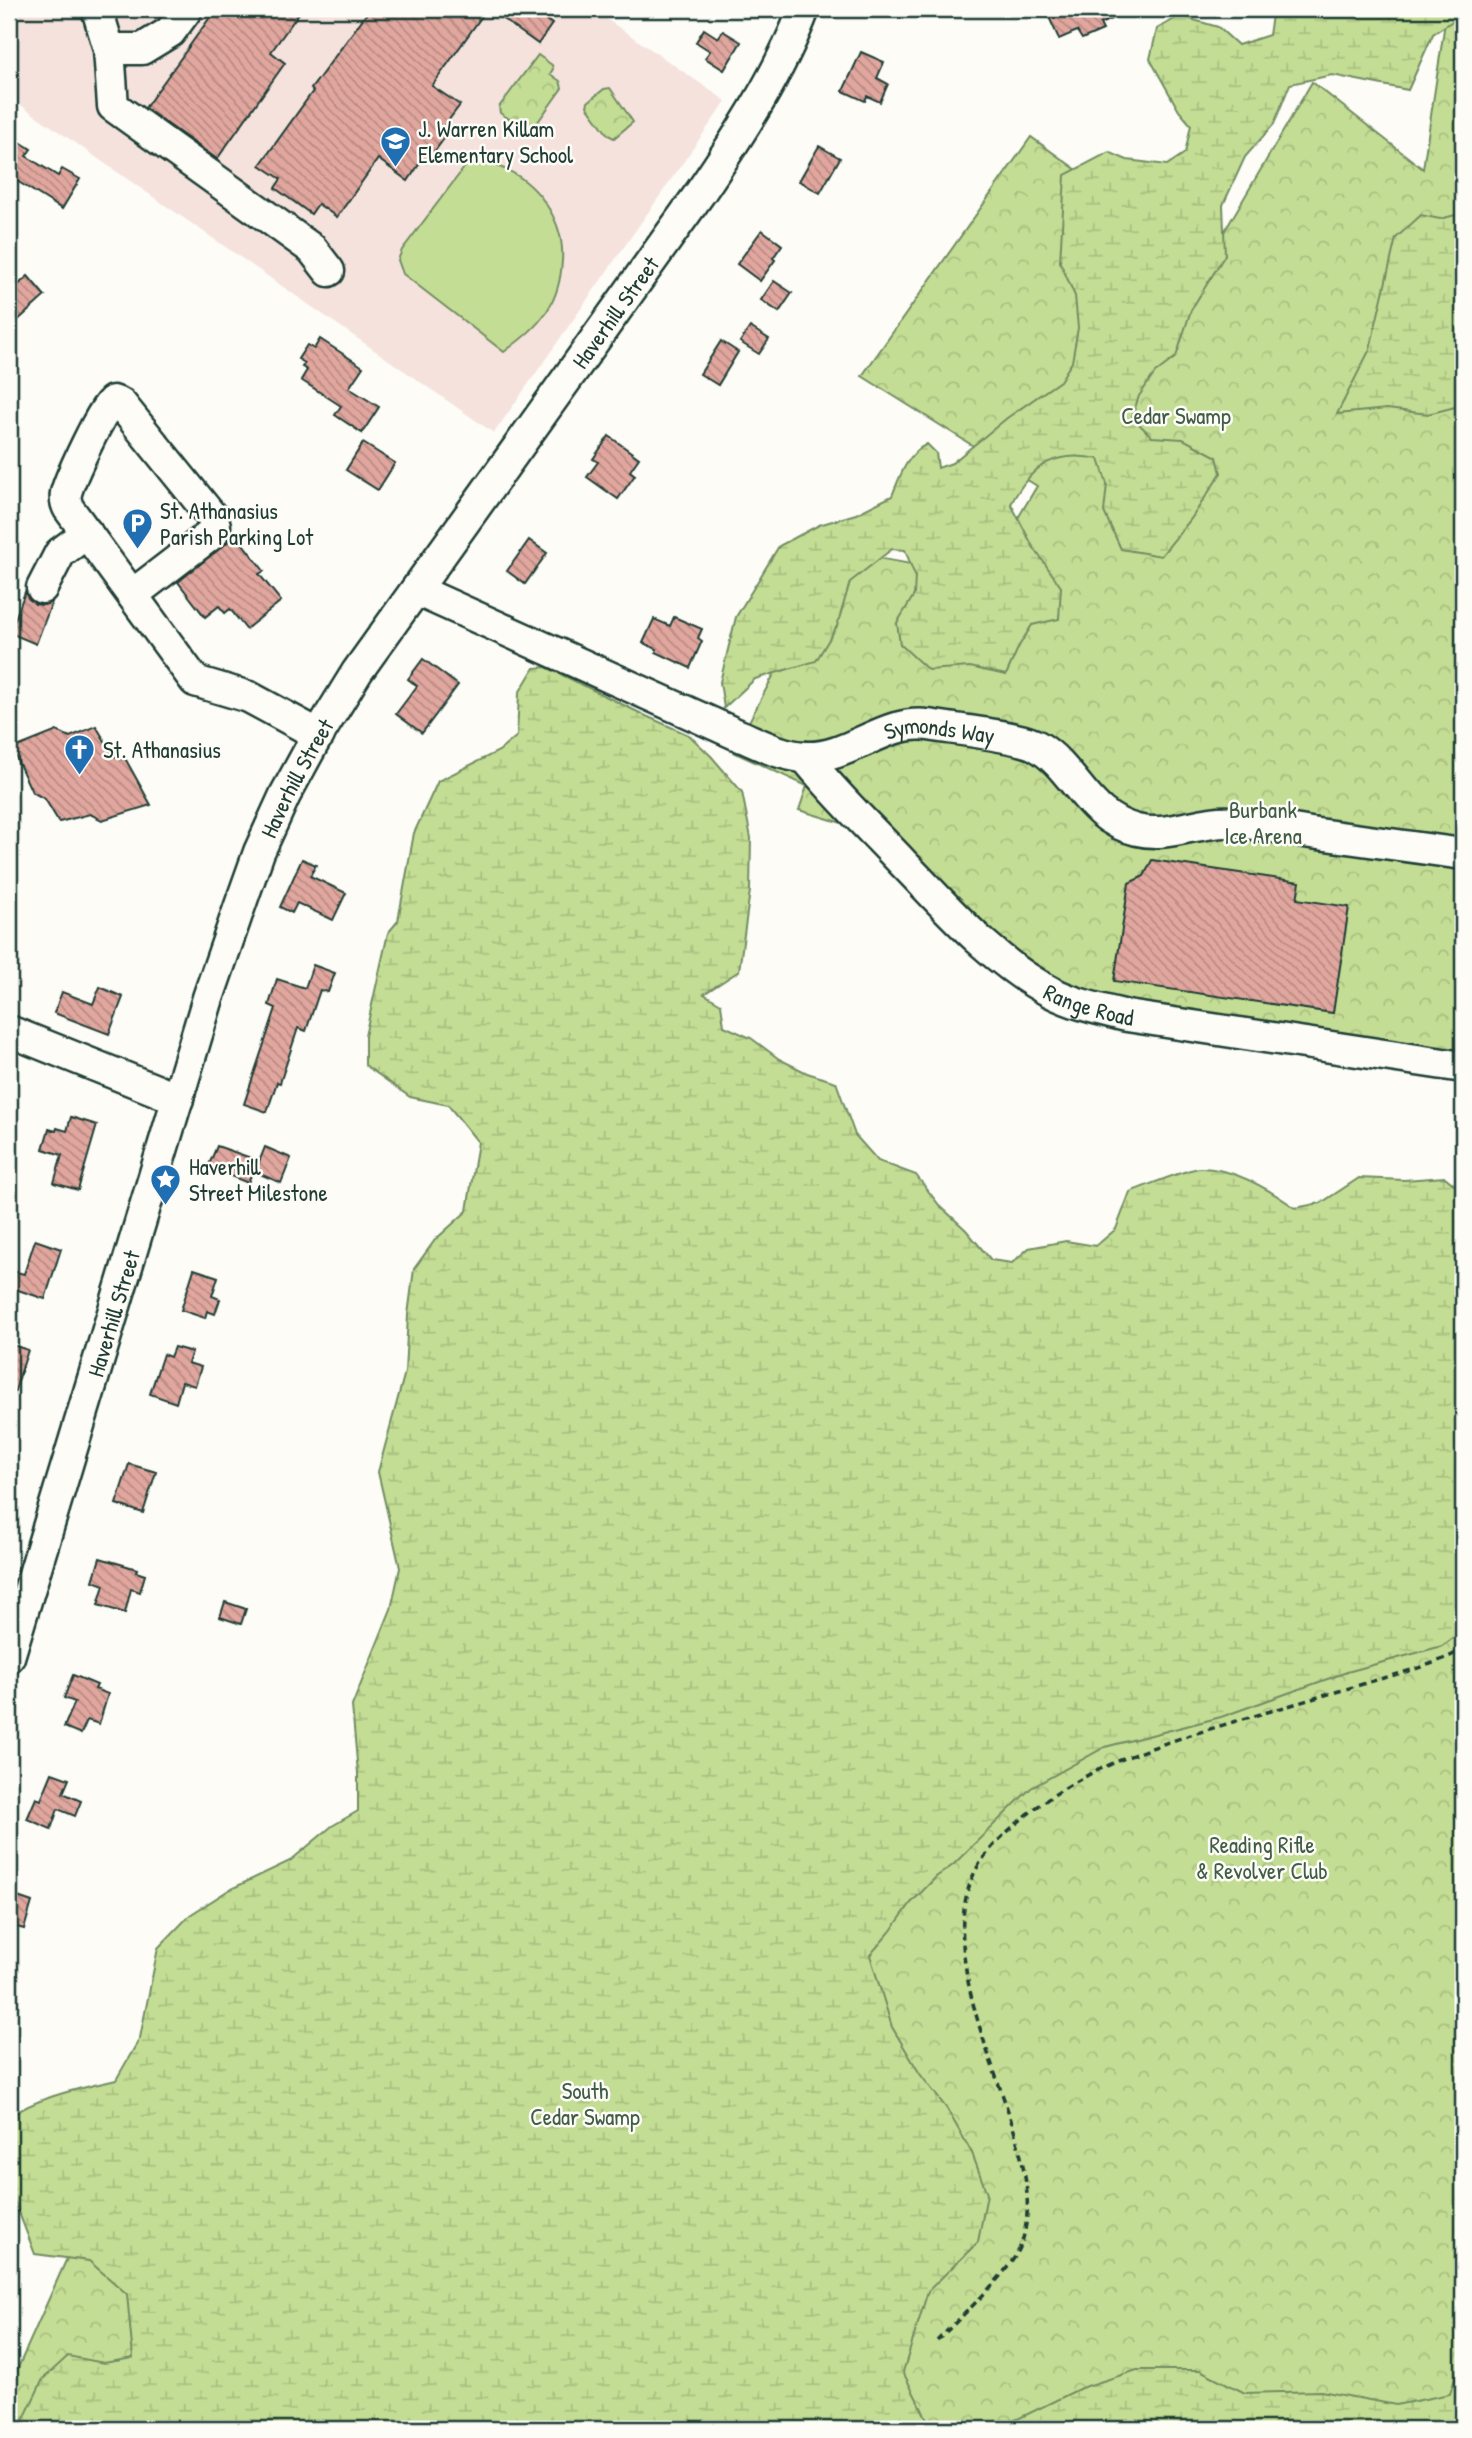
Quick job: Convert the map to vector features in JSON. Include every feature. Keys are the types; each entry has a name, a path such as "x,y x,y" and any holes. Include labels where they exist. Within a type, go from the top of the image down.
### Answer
{"street":[{"path":"97,9 109,50 113,106 312,249 329,271"},
{"path":"109,50 142,50 170,32 187,9"},
{"name":"Haverhill Street","path":"9,1657 208,998 256,860 285,795 357,672 742,130 779,65 804,9"},
{"path":"132,595 211,534 215,524 205,507 116,401 106,405 66,495 67,506 87,533 132,595 195,681 249,697 319,734"},
{"path":"42,588 60,553 87,533"},
{"name":"Symonds Way","path":"416,590 771,749 805,757 832,754 906,726 926,725 1036,745 1055,761 1097,809 1112,820 1138,830 1168,832 1230,822 1463,854"},
{"name":"Range Road","path":"805,757 886,845 976,935 1010,966 1054,994 1127,1016 1463,1067"},
{"path":"9,1031 178,1099"}],"path":[{"path":"937,2341 998,2279 1020,2248 1027,2219 1027,2175 963,1961 963,1906 966,1892 985,1854 1047,1798 1099,1768 1190,1735 1417,1667 1463,1649"}],"shaded area":[{"name":"J. Warren Killam Elementary School","path":"9,9 592,9 726,101 494,433 9,97"}],"green space":[{"name":"Cedar Swamp","path":"1273,9 1328,9 1334,12 1358,9 1463,9 1463,14 1433,34 1408,90 1332,75 1290,84 1274,124 1245,157 1223,205 1225,255 1191,310 1176,357 1155,373 1139,396 1132,417 1152,437 1183,439 1217,457 1221,473 1191,519 1161,556 1121,549 1104,512 1107,484 1099,459 1070,457 1046,463 1027,479 1011,504 1032,545 1061,587 1059,619 1032,625 1006,675 970,667 928,670 900,644 897,623 914,595 915,576 905,550 892,549 850,582 837,626 816,661 755,679 724,708 720,682 736,617 779,546 819,525 856,514 892,496 909,460 927,444 936,453 938,468 952,463 1007,418 1060,381 1072,362 1078,328 1075,296 1060,262 1065,175 1109,152 1127,160 1167,165 1185,153 1191,125 1179,111 1150,59 1157,29 1180,16 1218,27 1238,45 1269,35"},
{"name":"Burbank Ice Arena","path":"1447,9 1463,9 1463,1051 1128,1006 1042,980 885,836 799,810 807,786 733,752 839,551 983,577 1037,486 862,376 1031,137 1206,263 1312,82 1423,169"},
{"path":"538,55 552,65 550,74 560,81 562,88 535,126 525,129 500,113 499,107"},
{"path":"610,88 633,122 614,138 608,135 587,106 588,102 604,89"},
{"path":"470,160 511,172 535,191 553,216 562,246 559,280 550,305 533,328 504,352 403,274 398,260 402,250"},
{"path":"1463,213 1463,405 1428,414 1387,409 1337,414 1370,349 1396,238 1421,215 1440,219"},
{"path":"546,667 689,735 742,792 751,838 750,891 739,971 704,994 721,1004 724,1026 751,1038 779,1059 807,1073 836,1082 855,1135 878,1161 916,1175 939,1205 966,1230 991,1260 1012,1263 1029,1248 1066,1241 1096,1246 1116,1229 1130,1192 1202,1168 1240,1176 1295,1208 1321,1203 1359,1178 1404,1180 1445,1177 1463,1192 1463,1631 1442,1646 1347,1672 1221,1717 1105,1747 1031,1788 953,1865 936,1877 911,1903 870,1955 892,2027 920,2074 947,2109 972,2153 987,2194 978,2242 928,2291 903,2372 932,2429 19,2429 43,2379 68,2356 104,2363 133,2358 127,2294 89,2261 35,2254 9,2187 9,2117 47,2098 116,2080 140,2038 158,1948 190,1915 229,1890 290,1861 332,1826 358,1811 358,1773 352,1706 391,1609 400,1568 378,1472 405,1372 414,1269 435,1240 467,1211 478,1142 448,1105 410,1097 365,1065 365,1036 388,933 398,921 414,833 438,781 499,751 517,736 519,693 534,668"},
{"name":"South Cedar Swamp","path":"1463,1313 1463,2429 9,2429 9,2388 68,2256"},
{"path":"1463,2354 1463,2429 990,2429 1007,2424 1081,2388 1137,2370 1200,2370 1245,2393 1321,2391 1396,2405 1450,2394"}],"building":[{"path":"216,9 302,9 271,52 285,63 217,159 145,108"},
{"path":"370,9 487,9 432,86 460,105 445,125 451,129 426,163 422,160 408,181 378,159 337,217 318,204 311,214 275,188 281,179 260,165 313,91 311,89"},
{"path":"489,9 531,9 552,24 538,44"},
{"path":"1069,9 1134,9 1100,24 1103,30 1082,39 1077,31 1059,39 1049,17"},
{"path":"704,29 718,38 723,31 741,42 724,70 705,58 710,51 696,42"},
{"path":"861,52 884,62 877,78 888,84 880,102 867,96 865,101 843,91"},
{"path":"17,140 31,149 26,156 58,176 62,169 80,179 62,209 9,176 9,154"},
{"path":"819,146 840,158 820,193 799,181"},
{"path":"762,230 782,245 760,281 737,264"},
{"path":"28,276 45,296 16,322 9,313 9,293"},
{"path":"774,281 792,293 779,312 761,300"},
{"path":"750,327 769,339 759,354 740,342"},
{"path":"320,339 363,367 349,388 379,407 362,433 335,415 341,406 301,380 307,370 302,367 305,363 298,359 307,345 314,349"},
{"path":"721,341 738,352 718,385 700,374"},
{"path":"609,436 639,458 630,471 635,475 618,499 587,477 598,462 593,459"},
{"path":"363,443 395,463 378,490 346,470"},
{"path":"236,535 264,571 259,574 281,601 246,629 230,609 225,613 219,606 205,617 178,582"},
{"path":"529,540 547,553 525,584 507,571"},
{"path":"25,592 35,604 52,602 36,644 10,633"},
{"path":"674,617 702,629 698,638 702,641 690,668 643,643 654,619 670,626"},
{"path":"423,659 458,685 422,733 396,714 417,686 408,679"},
{"name":"St. Athanasius","path":"96,726 114,756 126,760 151,805 102,820 90,814 59,822 45,799 32,792 12,749 57,731 70,737"},
{"path":"302,859 316,865 310,876 346,893 333,920 297,903 292,913 280,907"},
{"name":"Burbank Ice Arena","path":"1152,860 1300,882 1297,899 1349,907 1333,1013 1114,981 1129,883 1144,876"},
{"path":"313,965 335,973 328,992 320,990 306,1031 298,1028 280,1083 277,1082 267,1112 244,1104 276,1008 269,1005 277,979 305,988"},
{"path":"100,987 123,997 109,1034 54,1013 62,992 93,1004"},
{"path":"71,1117 97,1125 78,1190 54,1183 62,1155 43,1149 49,1129 67,1131"},
{"path":"217,1146 257,1160 248,1183 208,1167"},
{"path":"265,1147 291,1158 281,1183 255,1172"},
{"path":"35,1240 61,1249 45,1299 9,1287 13,1271 24,1274"},
{"path":"194,1269 218,1277 212,1296 220,1299 215,1314 207,1311 205,1318 181,1310"},
{"path":"9,1344 28,1350 12,1400 9,1399"},
{"path":"174,1347 192,1352 188,1363 201,1367 195,1386 182,1382 176,1403 150,1394 163,1354 170,1357"},
{"path":"129,1464 156,1472 143,1513 116,1504"},
{"path":"100,1558 137,1569 136,1572 145,1575 140,1592 131,1589 125,1613 98,1605 104,1585 93,1581"},
{"path":"225,1602 246,1609 241,1624 220,1617"},
{"path":"73,1675 97,1685 95,1689 108,1694 99,1724 87,1720 81,1734 64,1727 75,1702 64,1698"},
{"path":"52,1773 69,1779 63,1793 81,1801 75,1816 58,1809 51,1829 27,1819 36,1798 41,1800"},
{"path":"9,1894 32,1902 24,1929 9,1925"}],"place":[{"name":"J. Warren Killam Elementary School","path":"395,168"},
{"name":"St. Athanasius Parish Parking Lot","path":"137,550"},
{"name":"St. Athanasius","path":"80,776"},
{"name":"Haverhill Street Milestone","path":"166,1206"}],"park label":[{"name":"Reading Rifle & Revolver Club","path":"1262,1857"}]}
